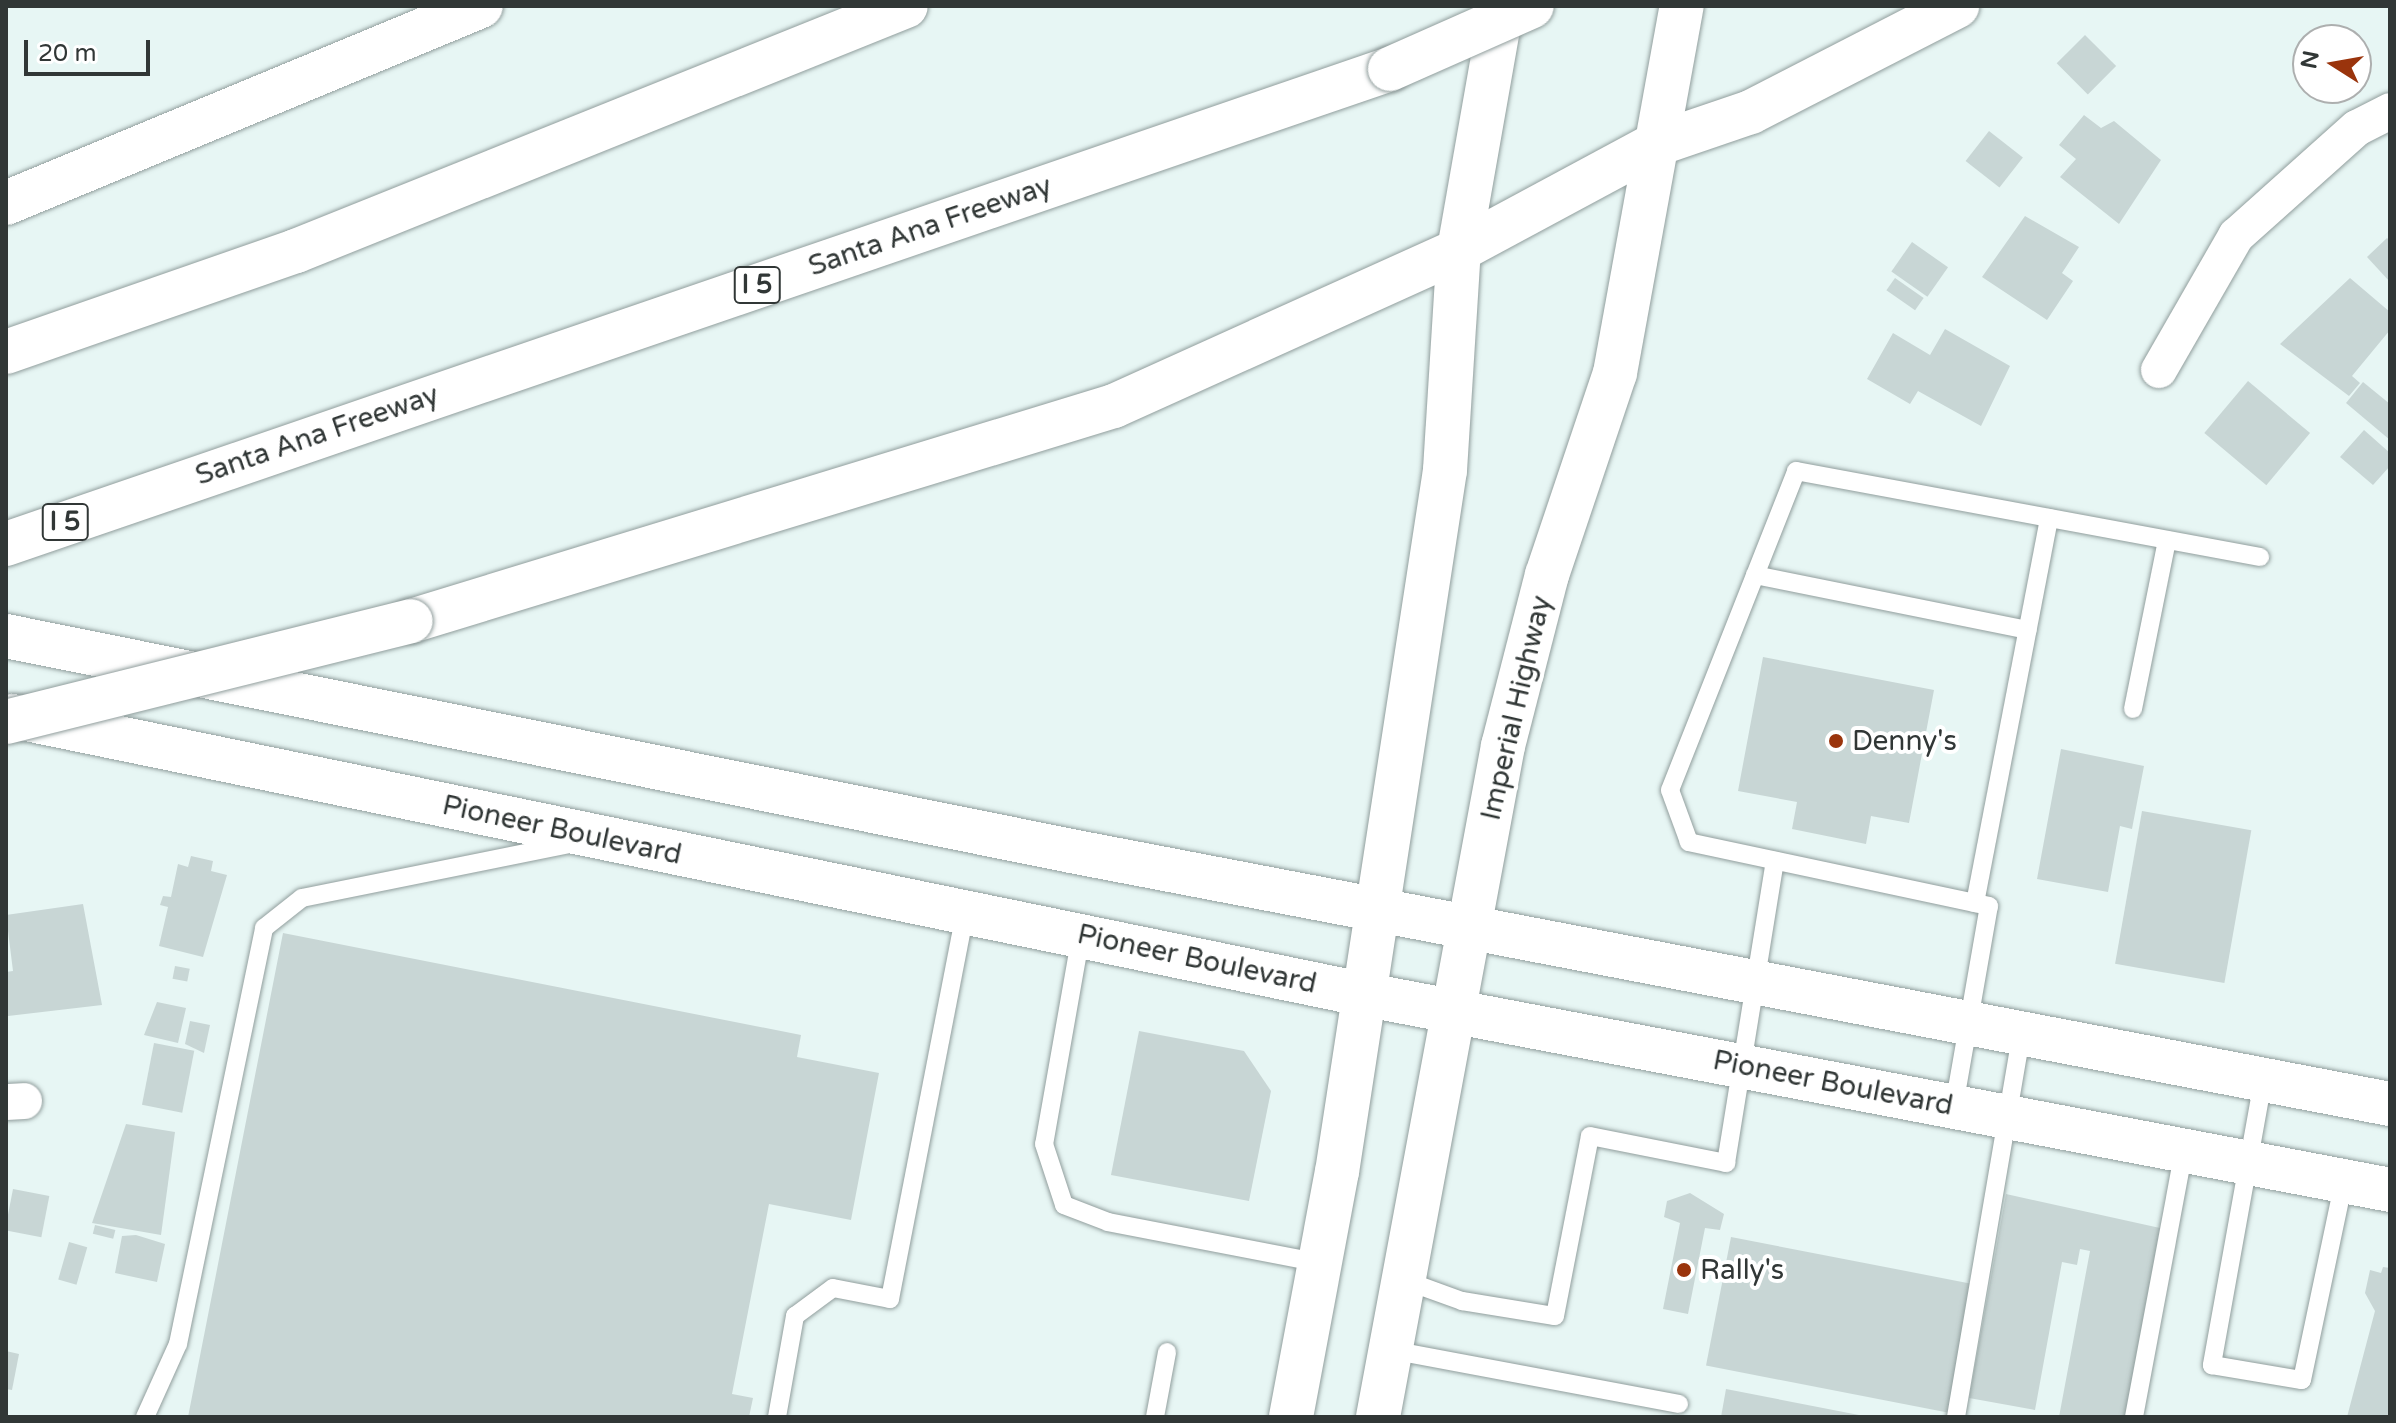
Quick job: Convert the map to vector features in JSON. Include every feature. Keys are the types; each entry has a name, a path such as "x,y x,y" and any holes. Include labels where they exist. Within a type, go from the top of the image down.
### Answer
{"main road":[{"path":"6,203 481,6"},
{"path":"6,352 296,251 906,6"},
{"path":"1291,1417 1320,1263 1445,470 1459,250 1502,6"},
{"name":"Santa Ana Freeway","path":"6,544 125,500 1390,69 1532,6"},
{"name":"Imperial Highway","path":"1378,1417 1470,927 1527,652 1615,373 1654,145 1682,6"},
{"path":"6,722 411,621 1114,406 1459,250 1654,145 1751,112 1957,6"},
{"path":"6,636 1470,927 2390,1104"},
{"name":"Pioneer Boulevard","path":"6,715 1362,994 2390,1190"}],"street":[{"path":"2159,370 2236,236 2357,128 2390,111"}],"lane":[{"path":"1954,1106 1989,906 1689,842 1670,790 1796,471 2260,557"},
{"path":"1975,903 2049,518"},
{"path":"2133,709 2167,540"},
{"path":"1755,575 2028,630"},
{"path":"145,1417 178,1344 256,946 274,914 302,898 601,838"},
{"path":"1404,1280 1462,1301 1555,1316 1590,1136 1726,1163 1740,1105 1739,1065 1751,980 1775,861"},
{"path":"777,1417 795,1316 833,1288 890,1299 965,912"},
{"path":"1081,935 1044,1144 1064,1205 1108,1222 1320,1263"},
{"path":"1956,1417 2021,1035"},
{"path":"2263,1081 2210,1355 2219,1368 2279,1379 2305,1375 2344,1181"},
{"path":"2134,1417 2184,1150"},
{"path":"1391,1350 1679,1404"},
{"path":"1155,1417 1167,1352"}],"building":[{"path":"2085,35 2116,66 2088,94 2057,63"},
{"path":"2084,115 2101,128 2114,121 2161,160 2119,224 2060,177 2076,159 2059,145"},
{"path":"1989,131 2023,157 1999,187 1966,161"},
{"path":"2025,216 2079,247 2062,273 2073,281 2047,320 1982,277"},
{"path":"2387,238 2390,241 2390,282 2367,257"},
{"path":"1912,242 1948,267 1927,297 1891,271"},
{"path":"1895,278 1924,298 1915,310 1886,290"},
{"path":"2350,278 2390,312 2390,330 2352,376 2360,383 2349,396 2280,344"},
{"path":"1945,329 2010,366 1981,426 1918,391 1910,404 1867,379 1893,333 1930,355"},
{"path":"2248,381 2310,433 2266,485 2204,433"},
{"path":"2363,382 2390,404 2390,440 2346,403"},
{"path":"2364,430 2390,453 2390,466 2373,485 2340,457"},
{"name":"Denny's","path":"1763,657 1934,690 1909,823 1871,816 1866,844 1792,829 1797,802 1738,791"},
{"path":"2061,749 2144,766 2132,829 2120,826 2108,892 2037,879"},
{"path":"2142,811 2251,830 2224,983 2115,964"},
{"path":"191,856 213,861 211,871 227,875 203,957 159,946 168,907 160,905 163,896 171,897 178,864 188,867"},
{"path":"83,904 102,1005 8,1016 6,972 13,971 6,915"},
{"path":"283,933 801,1035 797,1057 879,1073 851,1220 769,1204 732,1394 753,1398 749,1417 188,1417"},
{"path":"175,966 190,969 187,982 173,979"},
{"path":"157,1002 186,1008 178,1043 144,1035"},
{"path":"190,1021 210,1025 204,1053 185,1044"},
{"path":"1139,1031 1244,1051 1271,1091 1249,1201 1111,1175"},
{"path":"154,1043 194,1051 182,1113 142,1105"},
{"path":"126,1124 175,1132 161,1235 92,1223"},
{"path":"13,1189 49,1196 41,1237 6,1230"},
{"name":"Rally's","path":"1690,1193 1724,1214 1720,1230 1705,1228 1688,1314 1663,1309 1680,1223 1664,1217 1667,1201"},
{"path":"2006,1194 2160,1228 2127,1417 2059,1417 2090,1251 2080,1249 2077,1265 2062,1262 2035,1410 1969,1398"},
{"path":"95,1225 115,1230 113,1239 93,1234"},
{"path":"136,1235 165,1244 157,1282 115,1273 122,1236"},
{"path":"1731,1237 1972,1284 1947,1413 1706,1366"},
{"path":"69,1242 87,1247 77,1285 58,1279"},
{"path":"2383,1267 2390,1268 2390,1417 2347,1417 2375,1311 2365,1293 2370,1270 2381,1273"},
{"path":"6,1351 19,1354 12,1390 6,1389"},
{"path":"1726,1389 1864,1416 1864,1417 1721,1417"}],"place":[{"name":"Denny's","path":"1836,741"},
{"name":"Rally's","path":"1684,1270"}]}
